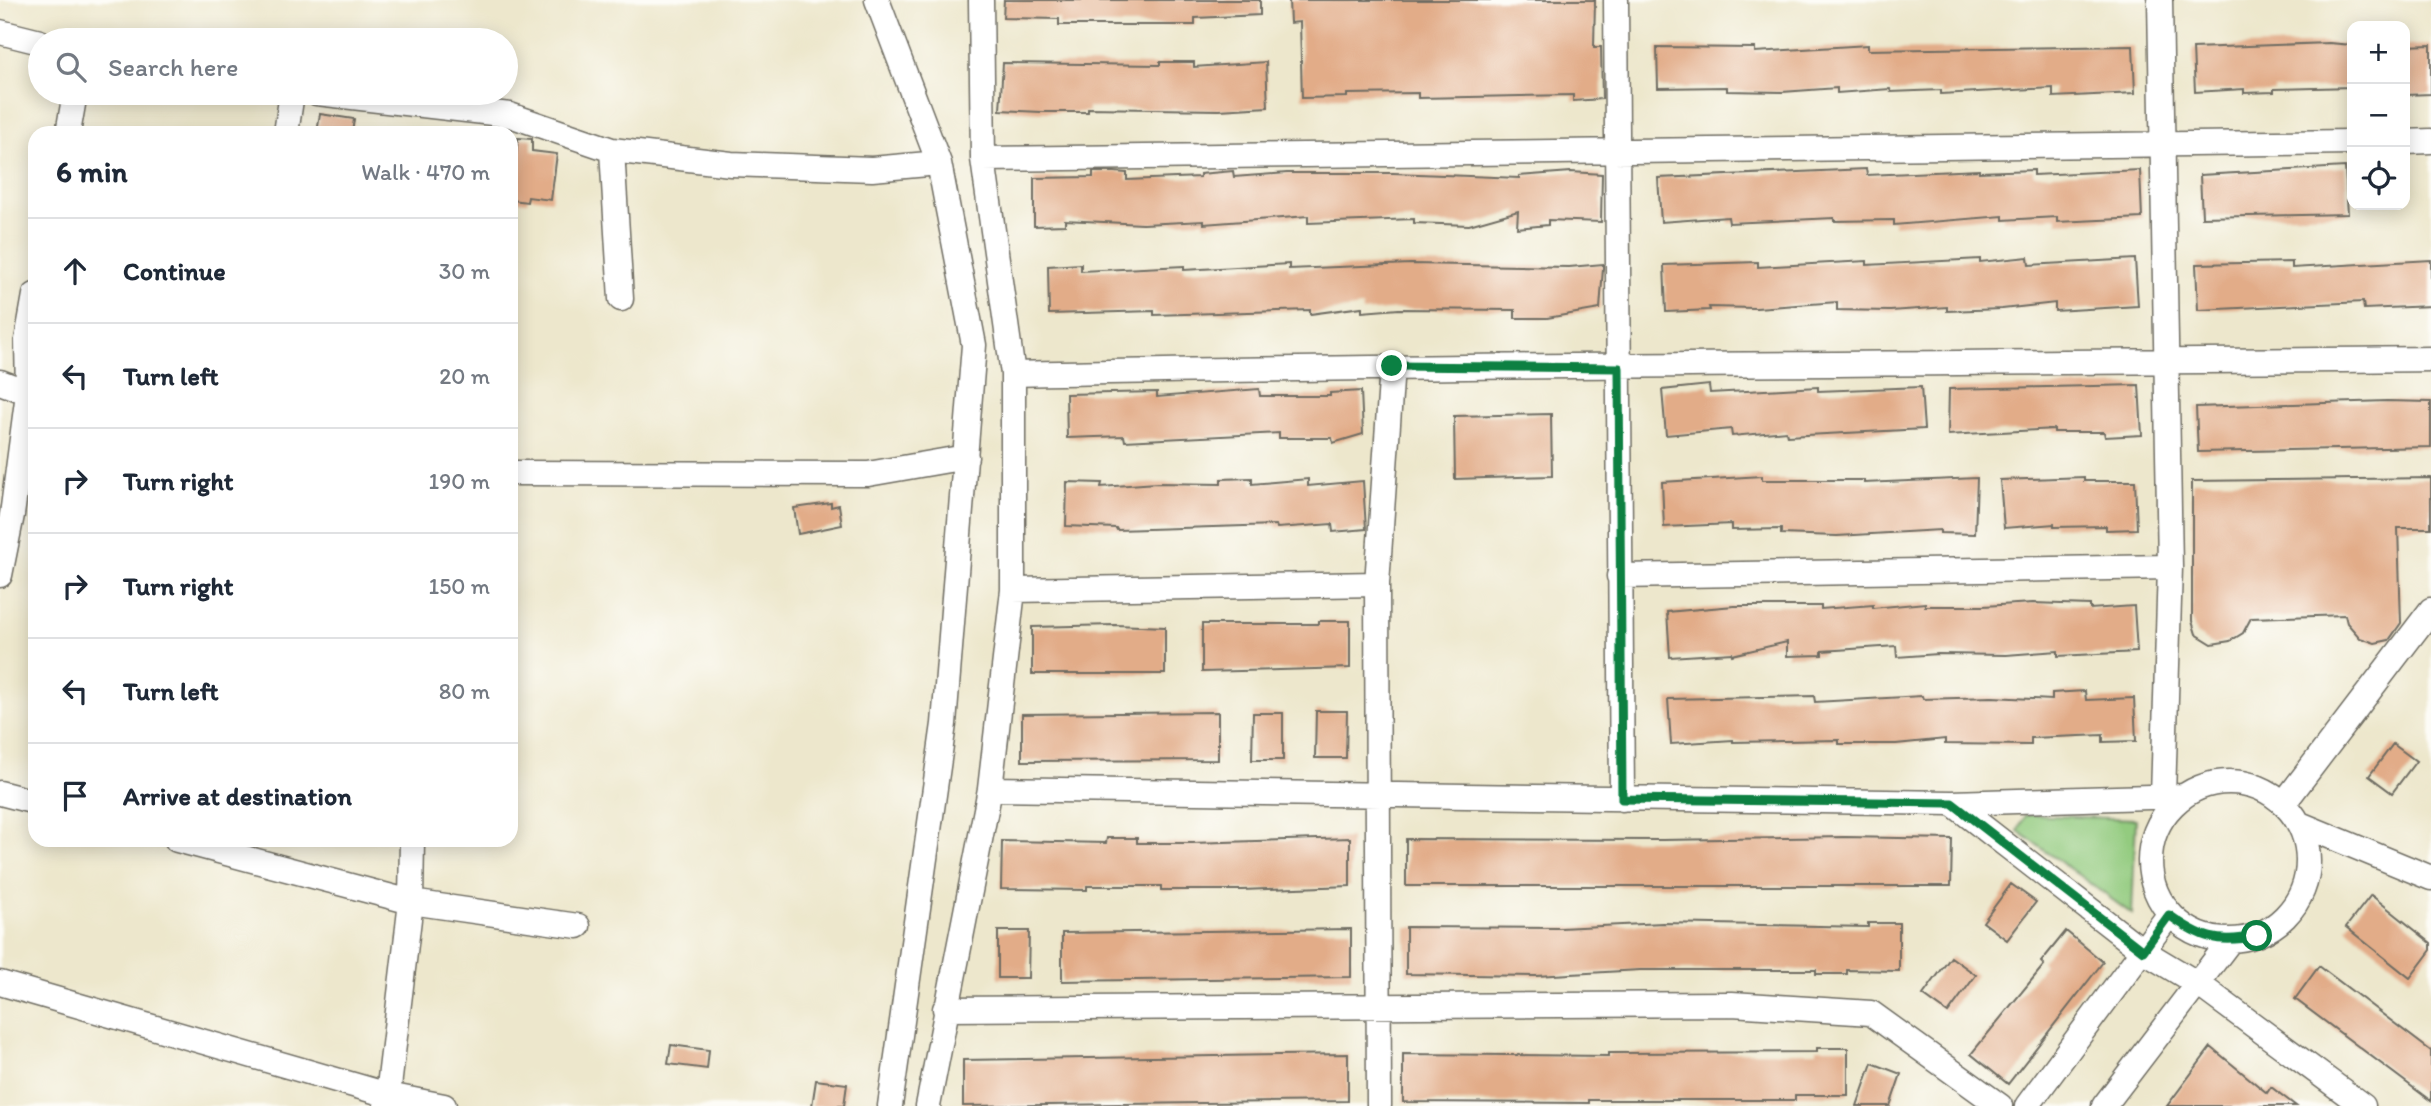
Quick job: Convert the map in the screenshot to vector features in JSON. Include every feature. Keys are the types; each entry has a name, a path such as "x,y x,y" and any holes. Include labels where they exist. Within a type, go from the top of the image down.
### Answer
{"street":[{"path":"877,0 939,163 974,345 944,724 890,1106"},
{"path":"928,1106 990,789 1013,590 1013,374 983,159 981,0"},
{"path":"1616,0 1622,799"},
{"path":"990,789 1952,803 2173,796 2208,784 2235,782 2261,788 2284,803 2300,824 2309,850 2308,877 2298,902 2280,923 2257,936 2230,942 2197,935 2169,915 2155,892 2149,866 2152,839 2173,796 2160,0"},
{"path":"0,32 28,39"},
{"path":"69,126 73,105"},
{"path":"287,126 290,105"},
{"path":"422,105 510,115 612,150 731,164 872,169 939,163"},
{"path":"2410,142 2431,141"},
{"path":"983,159 2347,142"},
{"path":"612,150 621,299"},
{"path":"1013,374 1392,366 1619,368 2431,359"},
{"path":"1379,1106 1377,584 1392,366"},
{"path":"0,383 28,393"},
{"path":"0,575 24,517 28,456"},
{"path":"518,473 868,474 966,457"},
{"path":"1619,576 2170,567"},
{"path":"1013,590 1377,584"},
{"path":"2284,803 2431,610"},
{"path":"0,793 28,800"},
{"path":"1952,803 2143,951 2197,984 2363,1106"},
{"path":"2300,824 2431,878"},
{"path":"203,847 411,902 578,926"},
{"path":"387,1101 411,902 412,847"},
{"path":"2026,1106 2169,915"},
{"path":"2104,1106 2230,942"},
{"path":"0,983 387,1101 444,1106"},
{"path":"945,1009 1732,1004 1871,1013 2000,1106"}],"green space":[{"path":"2025,815 2136,819 2132,914 2018,831"}],"building":[{"path":"1004,0 1260,0 1260,15 1195,18 1195,25 1059,25 1059,19 1003,18"},
{"path":"1289,0 1595,0 1594,47 1601,47 1602,99 1573,101 1573,95 1418,98 1418,93 1302,98 1300,22 1290,23"},
{"path":"1868,45 1868,50 2133,46 2135,93 2053,97 2053,88 1941,94 1941,90 1891,92 1890,89 1837,93 1837,88 1782,92 1727,91 1727,87 1658,88 1657,47 1755,48 1755,52"},
{"path":"2347,45 2347,87 2274,89 2274,92 2244,93 2244,89 2195,92 2193,48"},
{"path":"2431,45 2431,94 2410,95 2410,46"},
{"path":"1160,62 1194,62 1194,67 1266,62 1268,107 1219,110 1088,108 1088,112 1000,110 1003,63 1160,65"},
{"path":"320,114 354,119 353,126 318,126"},
{"path":"518,138 532,139 532,151 557,154 551,200 528,197 527,202 518,201"},
{"path":"2345,167 2348,214 2202,217 2200,175"},
{"path":"1866,169 1867,175 2034,170 2034,175 2140,170 2142,218 2057,222 2057,217 2003,220 2003,216 1894,225 1894,220 1834,221 1834,218 1729,223 1728,217 1661,222 1658,178"},
{"path":"1233,171 1234,177 1287,173 1393,173 1519,178 1571,172 1602,174 1601,222 1548,220 1548,225 1517,228 1518,211 1469,225 1414,223 1414,219 1308,223 1308,216 1204,224 1204,221 1143,224 1065,220 1065,225 1034,226 1034,178 1093,177 1093,172 1114,172 1127,173 1127,180 1200,177 1200,174"},
{"path":"2028,257 2029,265 2135,259 2138,306 2055,311 2055,303 2002,309 1947,311 1947,307 1890,311 1837,310 1837,302 1756,308 1709,307 1710,310 1666,312 1664,265 1758,262 1758,267 1867,261 1867,265 1980,259 1980,262"},
{"path":"2431,260 2431,306 2364,309 2363,302 2198,310 2196,264 2292,262 2292,268"},
{"path":"1081,264 1081,271 1184,266 1184,270 1289,264 1289,269 1411,264 1569,267 1603,264 1603,268 1600,309 1547,318 1515,318 1515,310 1399,309 1362,312 1362,307 1310,314 1310,310 1154,315 1154,311 1049,314 1048,266"},
{"path":"1709,385 1710,393 1818,387 1818,391 1921,387 1924,429 1787,436 1786,431 1732,436 1731,429 1666,435 1662,390"},
{"path":"2139,385 2142,435 2105,437 2104,432 2054,432 2054,429 1948,435 1949,389"},
{"path":"1259,389 1260,396 1330,396 1330,393 1361,391 1363,434 1333,443 1332,438 1279,438 1279,433 1125,441 1124,436 1067,438 1066,394 1157,392 1157,397"},
{"path":"2431,402 2431,447 2198,452 2196,407"},
{"path":"1551,414 1552,476 1455,479 1454,416"},
{"path":"1762,476 1762,480 1864,480 1864,483 1977,478 1975,534 1940,533 1940,530 1837,536 1781,534 1781,529 1732,530 1732,524 1664,527 1662,482"},
{"path":"2084,477 2084,481 2135,481 2137,529 2106,530 2106,526 2054,527 2054,524 2004,528 2000,480"},
{"path":"1252,478 1252,484 1308,479 1308,486 1363,481 1366,529 1333,532 1332,524 1277,528 1276,525 1117,530 1066,526 1067,482 1102,483 1101,487 1157,483 1221,484 1221,479"},
{"path":"2431,478 2431,528 2398,528 2401,623 2389,640 2375,643 2360,638 2347,623 2345,615 2251,618 2243,633 2230,641 2212,644 2196,634 2192,621 2192,481"},
{"path":"831,503 831,507 839,505 842,525 798,534 794,508"},
{"path":"1925,603 1925,606 2033,603 2090,605 2090,609 2134,606 2137,652 2058,656 2058,651 1897,657 1896,646 1822,651 1822,655 1787,656 1787,642 1732,655 1670,657 1667,612 1734,606 1821,606 1821,609"},
{"path":"1319,621 1350,621 1350,668 1202,672 1202,624 1319,624"},
{"path":"1032,627 1165,627 1165,674 1032,674"},
{"path":"2085,691 2086,700 2134,698 2136,741 2103,742 2103,735 2031,738 2031,745 1945,744 1945,739 1896,744 1839,744 1839,740 1733,740 1671,744 1668,699 1814,696 1815,702 1922,696 1923,699 1992,697 2052,700 2052,693"},
{"path":"1316,711 1347,711 1346,758 1315,758"},
{"path":"1218,712 1218,760 1022,761 1022,714"},
{"path":"1253,713 1283,713 1283,760 1252,760"},
{"path":"2393,744 2416,761 2392,793 2369,776"},
{"path":"1845,837 1952,839 1951,886 1406,886 1406,839 1662,840"},
{"path":"1107,838 1137,838 1137,843 1192,843 1350,838 1350,886 1242,890 1161,890 1161,886 1087,886 1087,890 1001,889 1002,841 1106,843"},
{"path":"2011,884 2036,902 2007,940 1983,922"},
{"path":"2371,895 2431,943 2431,950 2410,978 2346,927"},
{"path":"1663,923 1868,927 1868,923 1899,923 1899,971 1847,970 1847,974 1816,974 1816,970 1640,970 1536,976 1406,974 1406,927 1560,928"},
{"path":"1351,929 1351,977 1062,981 1062,933"},
{"path":"998,931 1029,931 1028,978 998,978"},
{"path":"2066,931 2103,962 2008,1084 1971,1054 2044,965 2041,962"},
{"path":"1951,957 1976,975 1948,1013 1923,995"},
{"path":"2319,966 2431,1051 2431,1101 2295,999"},
{"path":"671,1045 709,1050 707,1069 668,1064"},
{"path":"2211,1047 2267,1093 2271,1087 2296,1106 2167,1106"},
{"path":"1817,1048 1848,1048 1848,1095 1795,1095 1795,1100 1403,1102 1403,1054 1609,1056 1609,1053 1817,1052"},
{"path":"1348,1054 1348,1101 963,1106 963,1060"},
{"path":"1872,1063 1901,1074 1890,1106 1857,1106"},
{"path":"816,1080 847,1084 844,1106 812,1106"}],"route":[{"path":"1392,366 1619,368 1622,799 1952,803 2143,951 2169,915 2197,935 2230,942 2257,936"}]}
